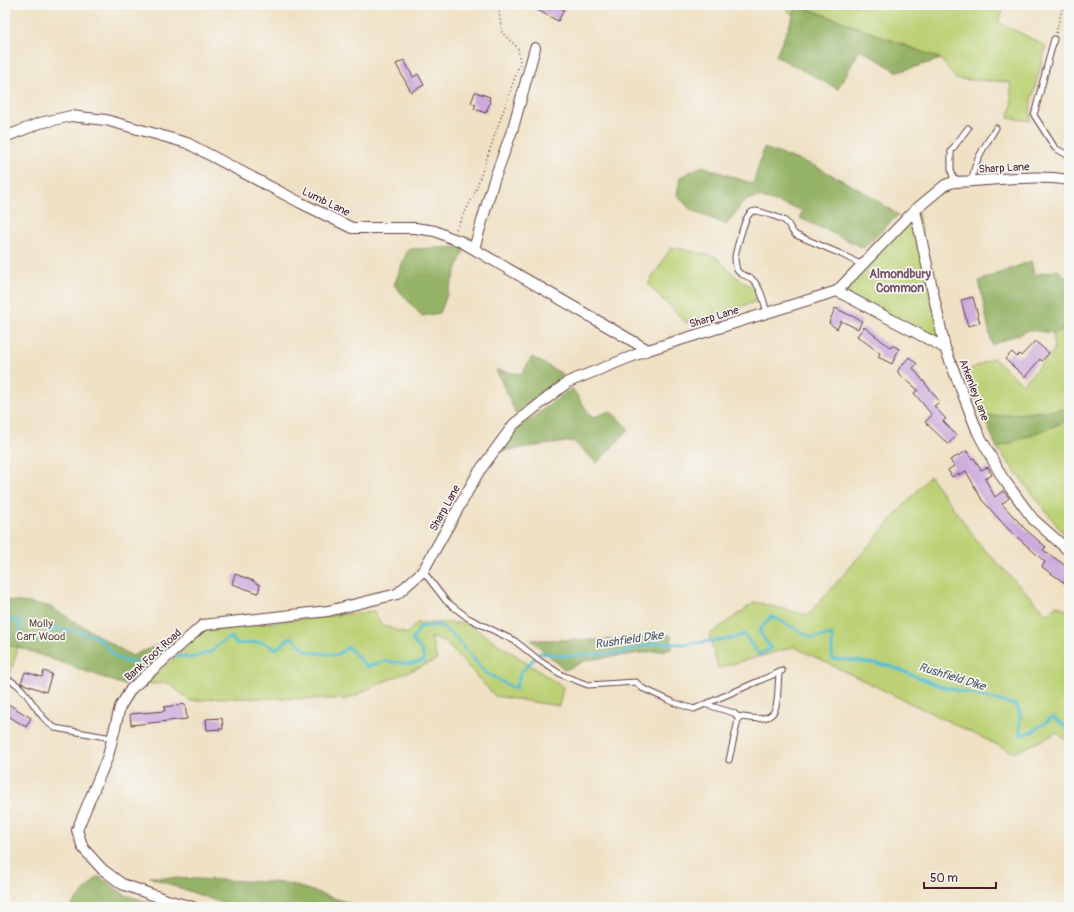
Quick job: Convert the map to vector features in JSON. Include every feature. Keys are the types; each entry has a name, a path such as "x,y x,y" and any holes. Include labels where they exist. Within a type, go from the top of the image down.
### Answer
{"street":[{"path":"474,248 493,183 513,128 535,48"},
{"name":"Lumb Lane","path":"5,137 40,122 71,116 106,120 187,143 352,228 415,228 435,231 460,241 648,350"},
{"name":"Sharp Lane","path":"423,571 478,473 514,424 568,382 648,350 837,291 915,210 945,185 954,182 1015,178 1060,178 1069,180"},
{"name":"Arkenley Lane","path":"915,210 945,348 978,433 1002,477 1033,518 1069,551"},
{"path":"837,291 945,348"},
{"name":"Bank Foot Road","path":"193,907 167,900 122,884 102,869 82,848 77,830 108,756 120,707 131,689 203,625 328,611 397,594 423,571"}],"lane":[{"path":"1054,39 1034,115 1055,148 1069,156"},
{"path":"954,182 951,169 951,151 968,128"},
{"path":"972,182 973,170 977,160 996,128"},
{"path":"767,313 756,284 752,279 740,274 736,264 735,258 742,232 750,213 756,211 785,220 792,233 841,254 862,265"},
{"path":"423,571 446,601 468,618 515,641 562,675 588,685 636,682 642,688 675,703 694,709 704,704 780,672 777,702 774,712 770,717 752,719 737,716 734,713 704,704"},
{"path":"5,678 17,684 48,724 55,728 112,738"},
{"path":"730,760 738,720 737,716"},
{"path":"158,907 165,904 167,900"}],"path":[{"path":"451,238 474,195 520,63 518,48 502,34 498,5"},
{"path":"1054,39 1062,5"}],"green space":[{"path":"782,5 798,5 793,16"},
{"path":"798,5 1005,5 998,22 1046,46 1031,102 1030,121 1008,118 1012,106 1010,82 956,79 941,59"},
{"path":"798,5 941,59 898,72 860,49 838,89 776,56"},
{"path":"764,148 815,166 866,193 898,215 864,248 800,218 802,210 759,197 745,200 726,225 690,209 677,195 680,177 702,166 753,184"},
{"name":"Almondbury Common","path":"917,209 945,348 839,291"},
{"path":"465,247 440,313 422,316 394,285 408,249"},
{"path":"672,247 716,257 736,277 756,290 755,302 686,323 648,284"},
{"path":"1031,261 1034,275 1058,270 1069,280 1069,329 1053,333 1029,330 992,345 979,281"},
{"path":"1069,329 1069,409 984,417 965,372 993,358 1023,384 1054,350 1053,333"},
{"path":"532,357 564,375 518,418 496,370 522,374"},
{"path":"572,388 592,418 610,411 629,429 597,463 573,441 501,451 521,426"},
{"path":"1069,409 1069,420 997,448 984,417"},
{"path":"1069,420 1069,541 997,448"},
{"path":"930,476 981,546 1048,615 1056,605 1069,611 1069,742 1057,733 1014,753 794,647 718,668 709,635 755,602 808,615"},
{"name":"Molly Carr Wood","path":"5,600 49,606 132,656 206,624 124,685 18,647 5,644"},
{"path":"374,611 382,625 407,634 417,623 467,623 563,687 559,706 495,696 443,640 431,638 437,660 383,682 348,699 221,698 190,701 169,683 146,684 204,630"},
{"path":"671,635 672,649 587,660 565,670 531,640 597,640"},
{"path":"5,644 18,647 10,675 5,673"},
{"path":"98,876 125,895 166,907 70,907"},
{"path":"150,877 287,883 362,907 233,907"}],"building":[{"path":"528,5 555,5 564,10 558,21"},
{"path":"404,60 413,77 418,74 424,85 411,92 396,64"},
{"path":"475,92 490,97 490,102 486,113 474,109 476,105 471,103"},
{"path":"973,297 980,323 968,326 961,300"},
{"path":"835,308 862,321 858,329 841,321 837,329 829,323"},
{"path":"864,327 891,348 892,345 899,349 892,364 878,357 880,353 857,336"},
{"path":"1035,341 1049,353 1042,361 1040,359 1025,377 1005,359 1012,352 1017,357 1019,354 1021,356"},
{"path":"909,357 917,364 913,368 940,402 934,406 946,419 943,421 957,436 948,444 925,422 932,415 914,393 918,390 898,373 898,370"},
{"path":"967,451 972,459 974,458 981,470 988,467 992,475 985,479 995,497 1003,491 1009,498 1002,504 1025,529 1046,547 1043,550 1069,568 1069,586 1042,567 1045,562 1008,529 982,500 966,471 952,477 948,470 954,466 950,460"},
{"path":"235,574 254,581 260,585 258,593 232,584"},
{"path":"44,671 52,674 46,692 21,683 25,672 42,677"},
{"path":"5,702 31,718 26,727 5,714"},
{"path":"185,704 187,719 131,725 130,714 165,711 164,707"},
{"path":"222,718 223,729 207,730 206,719"}],"waterway":[{"name":"Rushfield Dike","path":"174,655 190,658 211,652 222,642 231,637 237,644 262,642 276,649 291,637 308,652 337,655 348,647 367,667 384,661 410,664 424,661 422,651 412,640 420,627 439,625 453,635 486,673 515,689 521,672 540,653 565,656 621,653 654,643 687,644 734,638 744,634 759,655 771,648 759,631 771,616 813,638 832,635 832,659 890,666 940,686 1016,705 1020,713 1020,735 1032,732 1053,717 1069,729"},
{"name":"Rushfield Dike","path":"5,619 21,622 20,633 24,639 33,642 41,640 56,628 78,632 99,639 116,657 124,661 141,661 166,654"}],"district":[{"name":"Almondbury Common","path":"900,281"}]}
